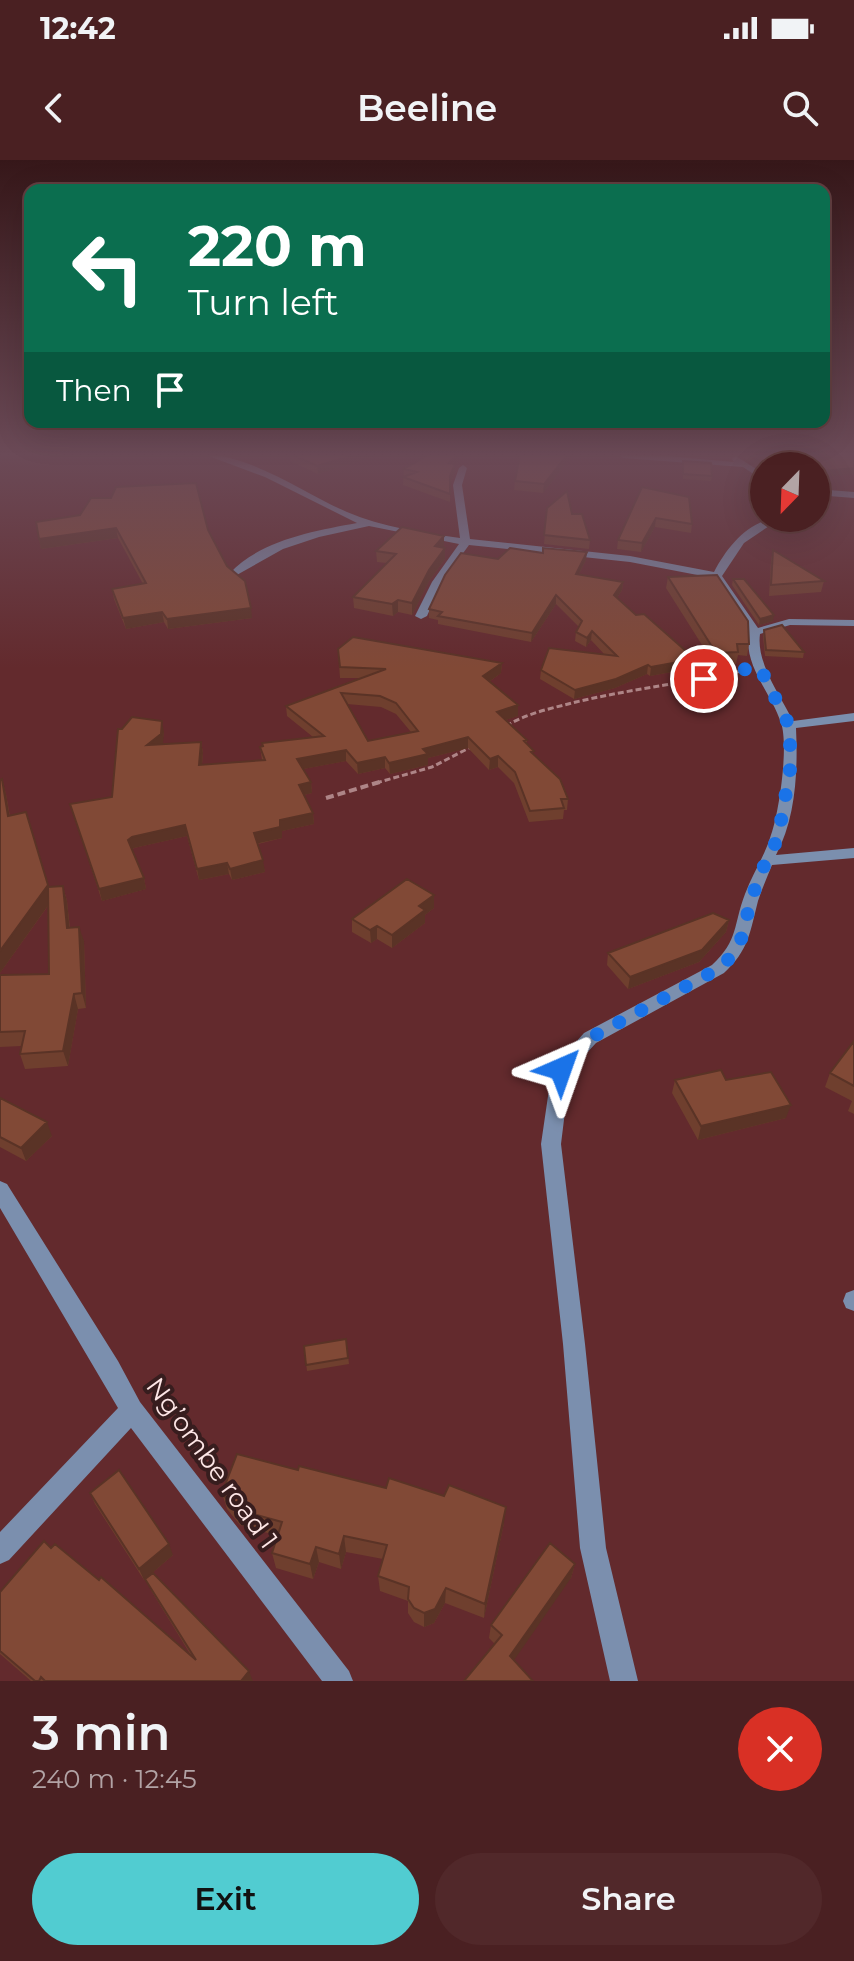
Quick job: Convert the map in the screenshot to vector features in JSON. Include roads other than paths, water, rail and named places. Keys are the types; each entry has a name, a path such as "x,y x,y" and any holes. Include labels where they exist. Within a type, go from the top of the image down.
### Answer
{"street":[{"path":"235,573 244,564 284,547 327,531 353,526"},
{"path":"385,526 465,541 657,563 717,576 755,632 753,644 759,666 789,725 791,764 778,838 751,899 742,937 732,956 699,981 590,1038 561,1069 551,1144 593,1548 624,1681"},
{"path":"421,616 437,581 465,541 464,526"},
{"path":"717,576 730,550 751,532"},
{"path":"755,632 789,622 854,623"},
{"path":"789,725 854,717"},
{"path":"831,720 854,729"},
{"path":"766,861 854,853"},
{"name":"Ng’ombe road 1","path":"0,1190 132,1410 339,1681"},
{"path":"0,1551 132,1410"}]}
